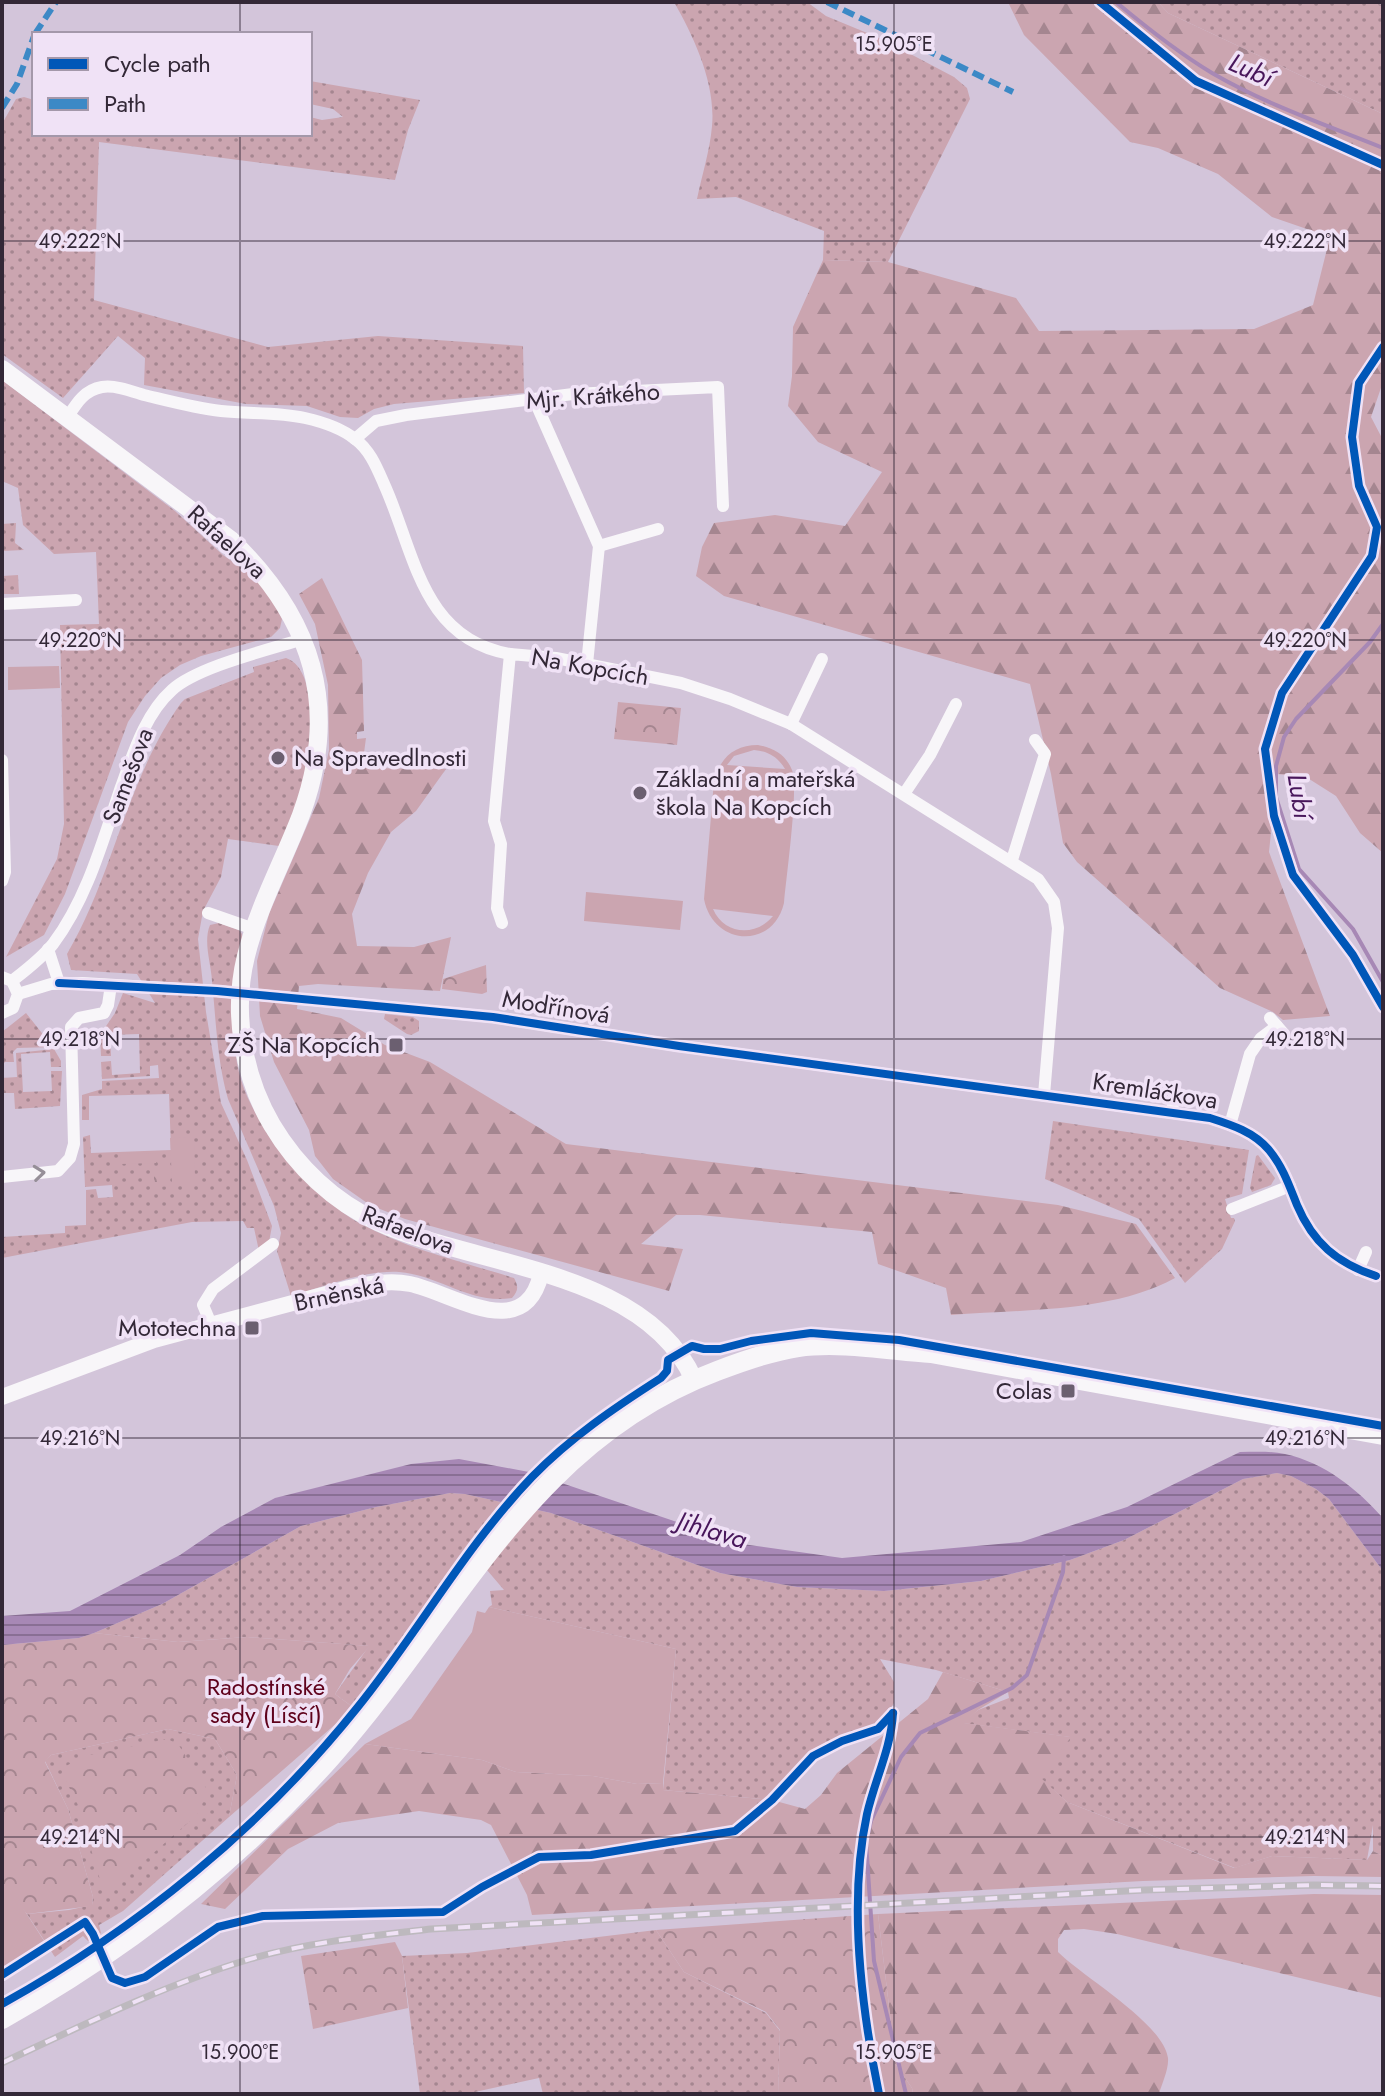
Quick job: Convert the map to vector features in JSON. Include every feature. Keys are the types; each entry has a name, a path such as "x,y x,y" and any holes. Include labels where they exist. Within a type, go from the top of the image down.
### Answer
{"main road":[{"name":"Rafaelova","path":"2,369 231,540 258,566 280,594 303,639 313,672 318,706 315,762 300,815 254,929 241,987 244,1045 250,1075 260,1101 287,1149 324,1187 351,1208 377,1222 541,1274"},
{"path":"541,1274 595,1292 622,1306 658,1331 689,1371"},
{"path":"2,2019 84,1970 161,1916 257,1833 309,1782 353,1732 527,1505 577,1455 689,1371 801,1346 931,1353 1383,1435"}],"street":[{"path":"67,418 88,392 108,387 220,411 303,417 327,424 355,439 375,464 418,579 435,607 450,625 479,645 510,654"},
{"name":"Mjr. Krátkého","path":"355,439 376,421 390,418 573,394 718,387 723,506"},
{"path":"534,399 599,546 587,664"},
{"path":"599,546 658,529"},
{"path":"2,604 76,600"},
{"name":"Samešova","path":"18,994 7,979 48,949 63,928 86,883 142,733 160,703 183,682 303,639"},
{"name":"Na Kopcích","path":"502,923 497,908 501,844 494,821 510,654 587,664 681,683 791,724 1038,879 1047,890 1057,914 1044,1095"},
{"path":"791,724 822,659"},
{"path":"904,794 930,755 956,704"},
{"path":"1012,860 1045,754 1035,740"},
{"path":"2,760 5,872 2,881"},
{"path":"1274,816 1293,875 1353,955 1383,1007"},
{"path":"208,913 254,929"},
{"path":"48,949 59,983"},
{"name":"Modřínová","path":"18,994 59,983 321,1000 508,1019 679,1046 1044,1095"},
{"path":"2,1177 58,1171 70,1158 74,1144 71,1027 79,1018 104,1013 111,985"},
{"path":"2,1013 13,1008 18,994"},
{"name":"Kremláčkova","path":"1230,1125 1250,1054 1261,1038 1277,1026"},
{"path":"1172,1112 1175,1087"},
{"name":"Kremláčkova","path":"1044,1095 1210,1118 1247,1132 1268,1149 1283,1170 1309,1230 1324,1249 1358,1270 1376,1276"},
{"path":"1232,1209 1290,1186"},
{"path":"211,1324 203,1305 208,1296 273,1244"},
{"path":"1358,1270 1366,1252"},
{"name":"Brněnská","path":"2,1397 142,1344 349,1288 390,1282 415,1285 488,1310 510,1310 532,1297 541,1274"}],"green space":[{"path":"674,2 807,2 826,16 884,40 954,77 967,88 970,99 888,262 823,260 824,231 736,197 697,199 711,135 711,94 696,46"},
{"path":"1008,2 1158,2 1168,13 1383,114 1383,382 1371,417 1383,440 1383,853 1360,833 1336,796 1306,777 1277,774 1269,852 1330,1016 1283,1020 1273,1012 1220,988 1077,862 1063,843 1030,684 724,596 696,576 702,547 714,523 775,515 845,526 882,472 818,442 788,406 793,327 823,260 888,262 1016,298 1039,331 1254,329 1313,305 1330,237 1272,217 1218,174 1158,148 1130,142 1024,35"},
{"path":"1158,2 1369,2 1383,5 1383,114 1168,13"},
{"path":"312,81 420,100 408,130 395,180 99,142 94,300 268,347 378,336 523,346 524,393 394,404 374,409 358,418 340,417 307,406 246,404 144,385 145,358 118,336 63,398 2,354 2,124 16,99 32,99 32,136 312,136 312,118 322,120 343,117 333,109 312,104"},
{"path":"2,380 175,511 223,555 259,580 282,619 280,628 271,637 201,656 180,665 161,678 145,696 128,722 65,894 44,935 6,957 57,859 64,824 60,625 99,624 96,552 54,554 23,525 18,488 2,481"},
{"path":"16,523 15,543 24,550 2,551 2,524"},
{"path":"18,575 19,594 2,594 2,576"},
{"path":"322,578 362,660 364,731 357,732 357,739 366,738 362,768 446,769 416,811 391,832 368,873 352,914 357,946 414,947 451,937 440,991 318,984 299,986 297,1009 341,1018 385,1045 430,1062 566,1144 1058,1205 1136,1224 1175,1278 1123,1298 1095,1304 951,1315 946,1288 878,1264 872,1232 676,1215 641,1244 683,1249 669,1291 405,1219 370,1205 333,1179 315,1156 309,1130 274,1062 260,1016 257,961 269,914 319,798 329,750 328,685 315,624 299,594"},
{"path":"286,658 298,666 309,698 309,740 300,793 279,846 228,839 221,877 203,911 198,939 221,1103 272,1226 269,1242 259,1251 254,1228 247,1228 243,1221 192,1222 2,1258 2,1237 65,1233 65,1226 86,1225 86,1190 96,1189 98,1198 113,1197 112,1185 85,1187 83,1137 90,1135 91,1153 171,1150 169,1094 89,1096 89,1120 82,1120 82,1095 102,1089 102,1081 159,1078 158,1065 150,1066 150,1076 102,1079 101,1062 111,1061 112,1075 140,1073 139,1034 110,1035 111,1056 101,1056 100,1035 115,1013 123,993 155,1003 137,974 71,970 67,954 97,892 147,763 181,703 254,672 253,667"},
{"path":"59,666 60,688 8,690 8,667"},
{"path":"618,702 681,708 677,745 614,739"},
{"path":"749,746 769,748 786,760 792,770 794,795 784,903 778,918 768,929 756,935 743,936 719,926 710,915 704,899 714,781 729,754","holes":["754,750 772,755 785,769 727,765 734,756","713,909 773,916 758,927 741,930 725,924"]},
{"path":"586,892 683,901 680,930 584,921"},
{"path":"219,923 242,934 236,1016 237,1064 257,1116 279,1147 324,1195 351,1218 416,1248 514,1278 517,1289 512,1298 469,1294 428,1278 399,1272 358,1276 291,1296 277,1251 281,1233 274,1206 228,1099 221,1070 207,945 210,925"},
{"path":"486,965 487,992 442,989 443,979"},
{"path":"26,1013 53,1047 17,1048 13,1052 14,1062 5,1062 2,1066 2,1032"},
{"path":"385,1014 413,1017 419,1021 419,1031 407,1034 384,1019"},
{"path":"54,1049 61,1067 51,1067 50,1052 21,1054 23,1092 52,1091 51,1071 62,1071 60,1106 15,1109 14,1093 2,1093 2,1078 17,1077 16,1053"},
{"path":"1053,1121 1249,1150 1242,1194 1225,1199 1231,1218 1235,1221 1222,1249 1185,1283 1139,1219 1045,1179"},
{"path":"194,1137 195,1183 172,1183 170,1138"},
{"path":"156,1153 156,1163 121,1164 120,1154"},
{"path":"1258,1155 1275,1178 1271,1185 1252,1192 1250,1188"},
{"path":"169,1168 170,1186 154,1187 154,1169"},
{"path":"1277,1473 1291,1476 1329,1499 1383,1571 1383,1856 1373,1851 1373,1825 1367,1860 1272,1856 1235,1868 1067,1802 1040,1778 1070,1737 962,1723 978,1710 1009,1698 1008,1692 936,1670 880,1659 894,1682 894,1703 878,1729 842,1741 813,1756 772,1800 663,1790 676,1649 489,1607 492,1605 490,1591 504,1590 481,1563 470,1556 354,1708 335,1694 369,1646 247,1637 178,1642 94,1633 162,1604 301,1526 450,1493 551,1513 720,1573 797,1587 884,1591 981,1581 1070,1560 1124,1540 1243,1479"},
{"path":"489,1607 676,1649 663,1783 637,1784 593,1776 516,1772 482,1760 365,1744 411,1719 472,1632 477,1611 485,1613"},
{"name":"Radostínské sady (Lísčí)","path":"94,1633 178,1642 247,1637 370,1646 350,1669 335,1694 354,1708 229,1817 237,1775 215,1739 168,1729 51,1755 45,1762 68,1809 93,1897 92,1906 27,1914 2,1884 2,1645 79,1638"},
{"path":"943,1672 1008,1692 978,1710 964,1723 1071,1737 1041,1778 1067,1802 1234,1868 1272,1856 1367,1860 1373,1851 1383,1856 1383,1877 1143,1881 532,1915 527,1895 491,1825 481,1820 419,1811 338,1823 288,1849 225,1909 201,1904 365,1744 482,1760 516,1772 593,1776 637,1784 663,1783 663,1790 772,1800 805,1809 821,1795 837,1773 928,1699"},
{"path":"168,1729 215,1739 237,1775 229,1817 123,1911 99,1925 101,1933 88,1941 83,1936 55,1957 27,1914 92,1905 93,1897 68,1809 45,1761 51,1755"},
{"path":"167,1739 178,1744 208,1791 197,1815 111,1890 101,1883 78,1805 64,1777 64,1767 85,1756"},
{"path":"2,1884 19,1902 46,1944 2,1968"},
{"path":"1314,1894 1383,1895 1383,1998 1117,1934 1084,1929 1064,1930 1058,1939 1058,1952 1138,2016 1163,2044 1168,2062 1159,2094 913,2094 896,2065 878,1914"},
{"path":"878,1914 896,2065 913,2094 778,2094 780,2030 766,2012 684,1972 656,1930"},
{"path":"656,1930 684,1972 766,2013 780,2031 778,2094 543,2094 539,2078 466,2094 420,2094 402,1956 467,1953"},
{"path":"395,1942 402,1956 408,2008 313,2029 301,1956"}],"shaded area":[{"path":"1240,1452 1274,1452 1300,1458 1326,1470 1351,1487 1383,1518 1383,1571 1329,1499 1291,1476 1277,1473 1243,1479 1124,1540 1070,1560 981,1581 884,1591 797,1587 720,1573 551,1513 450,1493 301,1526 162,1604 94,1633 79,1638 2,1645 2,1616 70,1611 180,1555 221,1527 275,1498 411,1464 459,1459 529,1472 742,1544 842,1558 1021,1542 1127,1507"}],"waterway":[{"name":"Lubí","path":"1116,2 1174,48 1232,84 1296,114 1383,148"},
{"name":"Lubí","path":"1383,435 1383,440"},
{"name":"Lubí","path":"1383,624 1370,642 1296,719 1284,737 1276,766 1276,797 1299,869 1353,929 1383,982"},
{"path":"906,2094 874,1961 866,1842 871,1821 901,1757 920,1733 1012,1688 1027,1675 1063,1572 1064,1557"}],"railway":[{"path":"2,2063 124,2006 218,1969 272,1953 362,1937 431,1929 1144,1890 1383,1886"}],"marked path":[{"path":"36,32 56,2"},
{"path":"827,2 1013,92"},
{"path":"2,108 17,84 32,42"}],"cycle path":[{"path":"1100,2 1196,81 1383,165"},
{"path":"1383,347 1359,383 1352,437 1359,486 1377,527 1372,556 1282,693 1265,749 1274,816 1293,875 1353,955 1383,1007"},
{"path":"59,983 217,991 493,1017 679,1046 1210,1118 1257,1138 1278,1163 1303,1218 1319,1241 1349,1265 1376,1276"},
{"path":"2,2004 52,1975 148,1909 194,1873 280,1795 357,1708 463,1561 532,1477 593,1424 661,1378 667,1371 668,1360 692,1346 720,1349 751,1341 811,1333 899,1340 1383,1426"},
{"path":"2,1975 85,1922 112,1978 125,1983 145,1977 218,1927 263,1916 443,1912 539,1857 591,1855 735,1831 772,1800 813,1756 842,1741 878,1729 893,1713"},
{"path":"879,2094 862,1990 858,1882 867,1814 886,1752 893,1713"}],"place":[{"name":"Na Spravedlnosti","path":"278,758"},
{"name":"Základní a mateřská škola Na Kopcích","path":"640,793"},
{"name":"ZŠ Na Kopcích","path":"396,1045"},
{"name":"Mototechna","path":"252,1328"},
{"name":"Colas","path":"1068,1391"}],"water label":[{"name":"Jihlava","path":"712,1530"}]}
